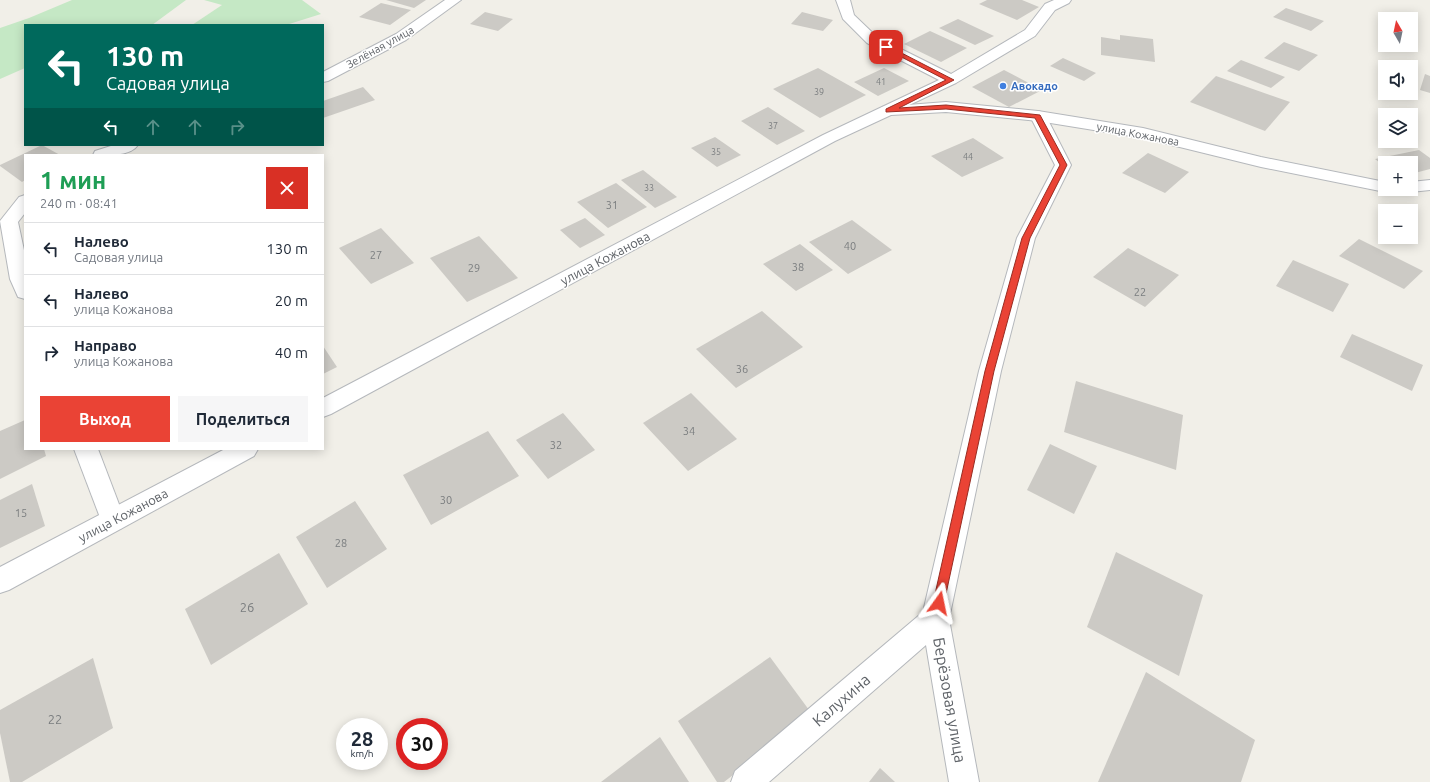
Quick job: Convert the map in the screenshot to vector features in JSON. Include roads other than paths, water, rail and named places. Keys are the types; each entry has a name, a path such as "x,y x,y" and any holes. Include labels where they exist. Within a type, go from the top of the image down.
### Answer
{"street":[{"name":"Зелёная улица","path":"324,77 401,37 454,0"},
{"path":"843,0 848,16 872,40 951,80"},
{"name":"улица Кожанова","path":"324,407 829,138 951,80 1030,33 1050,7 1064,0"},
{"name":"улица Кожанова","path":"888,110 946,107 1038,116 1143,133 1261,162 1378,187"},
{"path":"935,618 990,371 1026,238 1063,165 1038,116"},
{"path":"104,154 127,146"},
{"path":"1418,186 1430,185"},
{"path":"24,202 9,221 20,279 24,289"},
{"path":"86,450 113,520"},
{"name":"улица Кожанова","path":"0,581 244,450"},
{"name":"Калухина","path":"746,782 935,618"},
{"name":"Берёзовая улица","path":"935,618 964,782"}],"place":[{"name":"Авокадо","path":"1003,86"}]}
